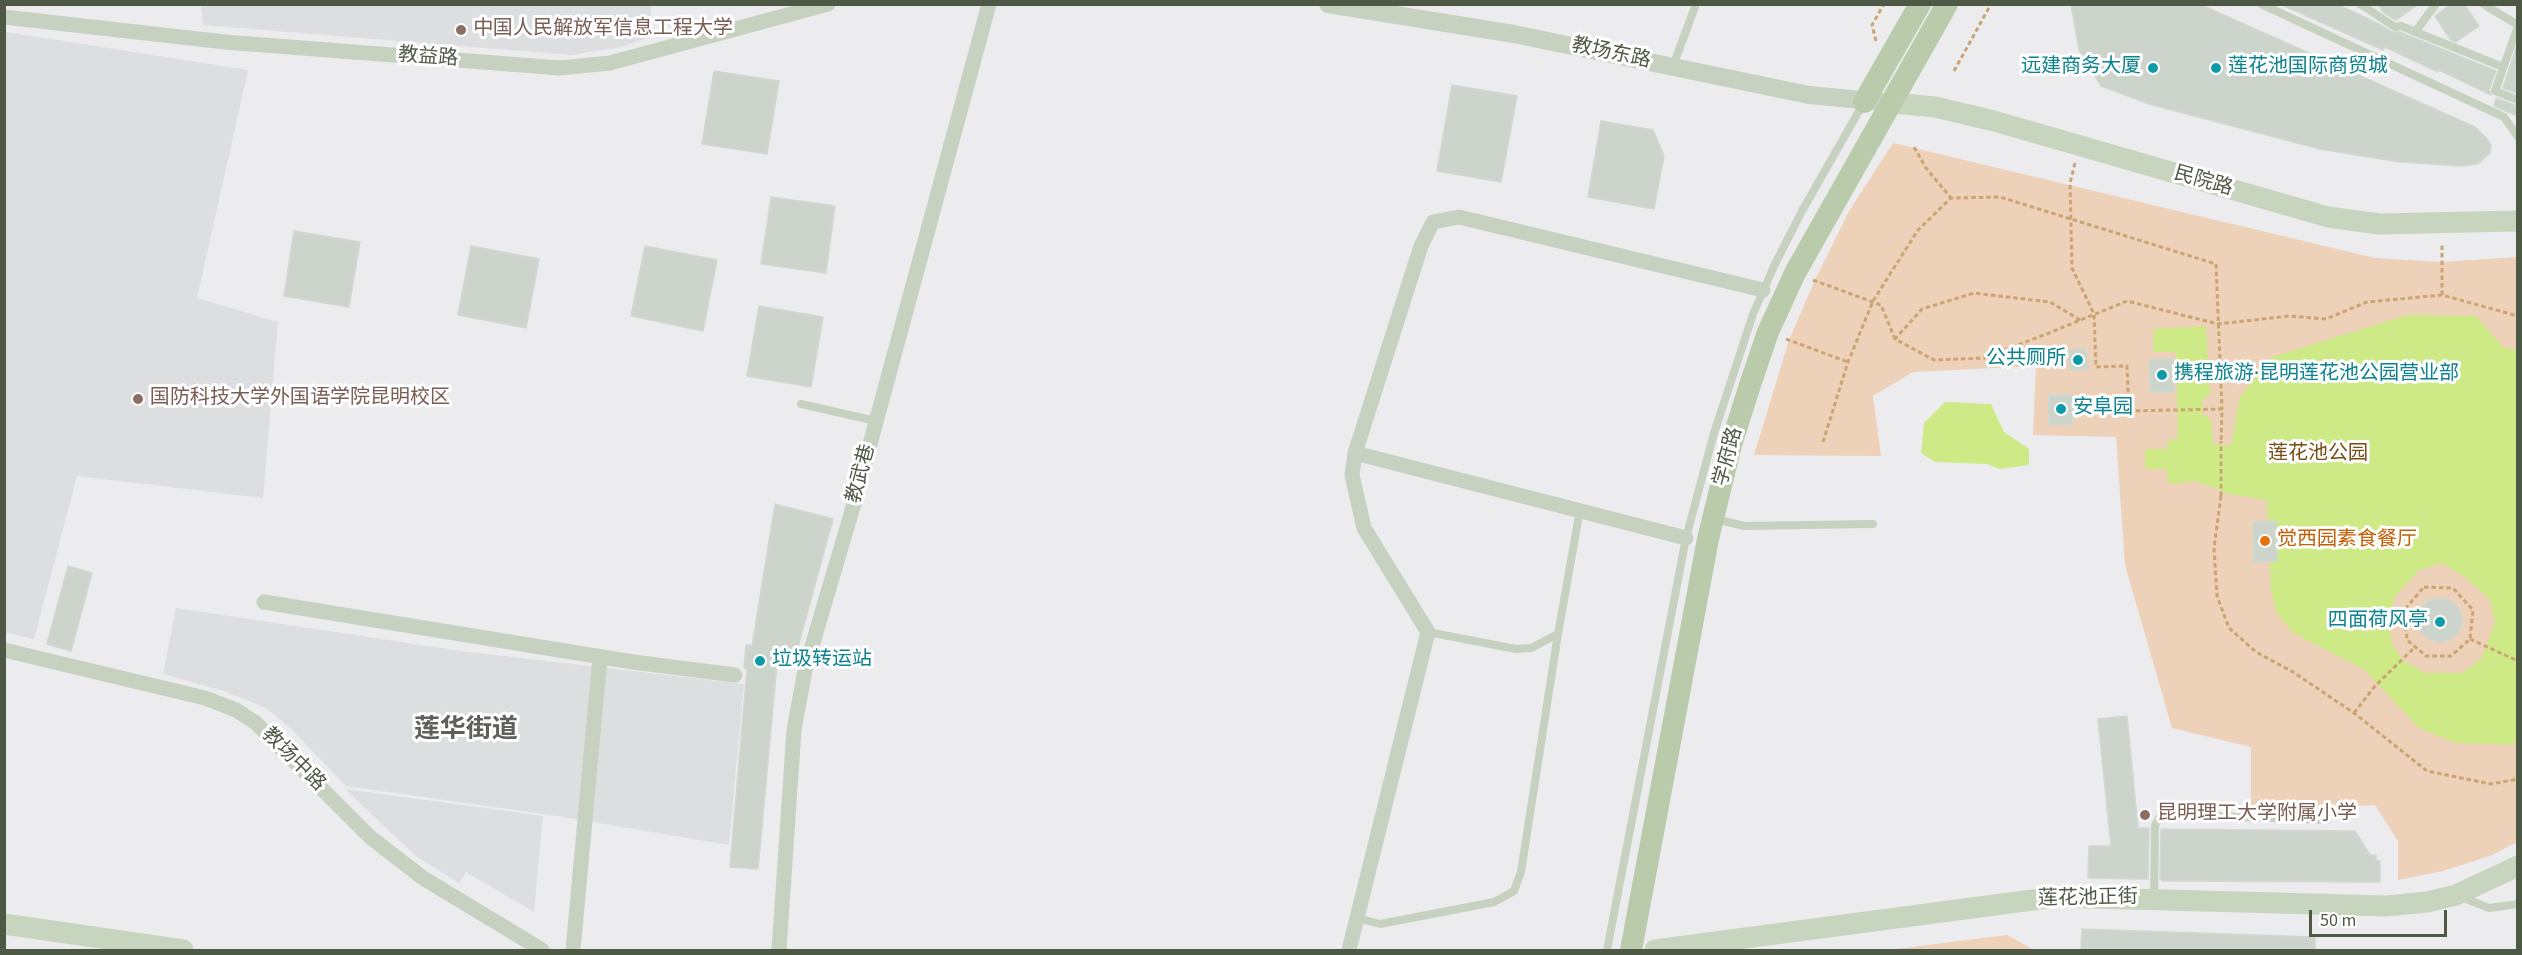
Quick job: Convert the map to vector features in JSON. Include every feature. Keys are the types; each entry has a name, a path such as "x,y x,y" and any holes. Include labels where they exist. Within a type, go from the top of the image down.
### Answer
{"main road":[{"name":"学府路","path":"1864,102 1920,4"},
{"name":"学府路","path":"1631,951 1713,519 1731,445 1768,332 1827,215 1893,103 1947,4"},
{"name":"民院路","path":"1893,103 1935,107 1994,121 2328,217 2379,224 2517,221"},
{"name":"莲花池正街","path":"1654,951 2055,897 2387,906 2427,902 2456,895 2517,866"},
{"path":"4,924 183,951"}],"street":[{"name":"教益路","path":"4,17 225,42 561,68 610,63 828,4"},
{"name":"教武巷","path":"779,951 794,730 805,670 876,421 989,4"},
{"name":"教场东路","path":"1328,4 1514,34 1809,95 1893,103"},
{"path":"1349,951 1428,632 1364,528 1352,474 1355,453 1421,246 1433,222 1459,217 1763,290"},
{"path":"1355,453 1686,538"},
{"path":"264,602 600,657 735,675"},
{"name":"教场中路","path":"4,650 205,698 236,710 256,723 370,837 423,878 528,945 542,951"},
{"path":"573,951 600,657"}],"lane":[{"path":"1673,67 1696,4"},
{"path":"2261,4 2504,117 2517,137"},
{"path":"2360,4 2395,27 2401,26 2503,67"},
{"path":"2415,32 2436,4"},
{"path":"2483,4 2517,25 2495,91 2517,100"},
{"name":"学府路","path":"1607,951 1686,538 1714,433 1763,290 1802,211 1864,102"},
{"path":"801,404 876,421"},
{"path":"1357,918 1380,924 1494,902 1514,891 1521,872 1580,510"},
{"path":"1713,519 1744,526 1873,524"},
{"path":"1428,632 1516,649 1545,643 1558,634"},
{"path":"2154,898 2155,825 2164,810 2192,809 2209,816 2327,820"},
{"path":"2456,895 2489,908 2517,904"}],"path":[{"path":"1872,25 1884,4"},
{"path":"1954,71 1991,4"},
{"path":"2079,146 2070,183 2072,268 2094,314 2096,367 2127,366 2129,411 2222,409"},
{"path":"1914,147 1926,168 1951,198"},
{"path":"1822,442 1848,363 1873,301 1918,230 1951,198 2000,197 2216,264 2222,409 2221,496 2214,548 2217,596 2229,628 2256,652 2293,672 2354,713 2427,771 2491,784 2517,779"},
{"path":"2442,295 2443,224"},
{"path":"1796,273 1881,305 1895,339 1934,360 1984,358 2127,301 2218,324 2289,316 2326,319 2367,302 2442,295 2517,316"},
{"path":"1895,339 1922,309 1974,293 2050,302 2080,320"},
{"path":"1768,332 1848,363"},
{"path":"2424,587 2453,588 2473,610 2470,639 2451,656 2426,656 2415,647 2407,639 2404,610 2424,587"},
{"path":"2470,639 2517,661"},
{"path":"2354,713 2375,686 2415,647"}],"shaded area":[{"name":"中国人民解放军信息工程大学","path":"201,5 651,5 652,36 621,47 571,55 203,25"},
{"name":"国防科技大学外国语学院昆明校区","path":"6,32 248,70 197,298 278,322 263,498 77,476 34,639 4,632"},
{"path":"2407,315 2476,316 2503,347 2517,351 2517,742 2508,745 2456,743 2419,728 2365,670 2292,632 2276,612 2271,589 2267,500 2229,494 2196,481 2169,484 2166,469 2145,469 2145,449 2167,449 2168,441 2178,438 2176,352 2154,352 2153,329 2206,326 2210,395 2202,400 2202,414 2211,420 2213,444 2231,446 2240,397 2270,358","holes":["2441,563 2464,576 2490,599 2495,623 2481,659 2462,673 2425,673 2403,660 2393,646 2388,623 2395,596 2419,570"]},
{"path":"1945,402 1991,404 2004,432 2029,449 2029,465 2000,469 1987,464 1935,462 1921,453 1924,423"},
{"path":"176,608 461,651 744,684 729,845 557,816 346,786 290,728 266,708 224,691 163,674"},
{"path":"345,789 543,816 534,912 466,872 459,883 417,857"}],"green space":[{"name":"莲花池公园","path":"1893,143 2375,258 2442,262 2517,257 2517,842 2490,856 2443,871 2398,880 2398,841 2375,805 2251,811 2251,747 2172,728 2125,565 2116,437 2033,435 2036,366 1913,372 1873,396 1881,456 1754,455 1789,340 1815,280 1849,211"},
{"path":"2007,935 2034,950 1888,950"}],"building":[{"name":"莲花池国际商贸城","path":"2071,4 2199,4 2475,127 2491,145 2490,153 2478,164 2461,166 2400,162 2320,149 2149,104 2101,86 2079,50"},
{"path":"2280,4 2336,4 2392,32 2400,32 2496,71 2489,90 2491,95 2439,70 2438,72 2385,47 2383,50"},
{"path":"2378,4 2419,4 2396,20 2383,12"},
{"path":"2451,4 2464,4 2479,26 2456,42 2450,39 2435,16"},
{"path":"2517,45 2517,93 2503,88"},
{"path":"714,71 779,81 767,154 702,144"},
{"path":"1452,85 1517,96 1501,182 1437,171"},
{"path":"2496,98 2517,106 2517,116 2494,106"},
{"path":"1601,121 1653,130 1664,156 1654,209 1588,197"},
{"path":"771,197 835,206 826,273 761,264"},
{"path":"294,231 360,242 349,307 284,296"},
{"path":"471,246 539,259 526,328 458,315"},
{"path":"645,246 717,260 703,331 631,316"},
{"path":"759,306 823,317 811,387 747,376"},
{"name":"公共厕所","path":"2086,349 2088,369 2070,370 2068,350"},
{"name":"携程旅游·昆明莲花池公园营业部","path":"2149,359 2174,359 2174,392 2150,392"},
{"name":"安阜园","path":"2072,394 2073,424 2049,425 2049,395"},
{"path":"775,504 833,519 795,658 778,653 758,869 730,867 747,669 744,668 746,645 752,646"},
{"name":"觉西园素食餐厅","path":"2276,521 2277,561 2254,562 2253,522"},
{"path":"68,566 92,573 71,651 47,644"},
{"name":"四面荷风亭","path":"2440,598 2455,605 2462,620 2455,635 2440,642 2425,635 2418,620 2425,605"},
{"path":"2127,716 2138,828 2149,828 2148,879 2088,878 2089,846 2111,846 2098,719"},
{"path":"2161,829 2355,831 2370,855 2376,855 2376,861 2380,861 2380,882 2163,881 2160,879"},
{"path":"2082,929 2315,937 2315,951 2081,951"}],"place":[{"name":"中国人民解放军信息工程大学","path":"461,30"},
{"name":"远建商务大厦","path":"2153,68"},
{"name":"莲花池国际商贸城","path":"2216,68"},
{"name":"公共厕所","path":"2078,360"},
{"name":"携程旅游·昆明莲花池公园营业部","path":"2162,375"},
{"name":"国防科技大学外国语学院昆明校区","path":"138,399"},
{"name":"安阜园","path":"2061,409"},
{"name":"觉西园素食餐厅","path":"2265,541"},
{"name":"四面荷风亭","path":"2440,622"},
{"name":"垃圾转运站","path":"760,661"},
{"name":"昆明理工大学附属小学","path":"2145,815"}],"district":[{"name":"莲华街道","path":"466,731"}]}
